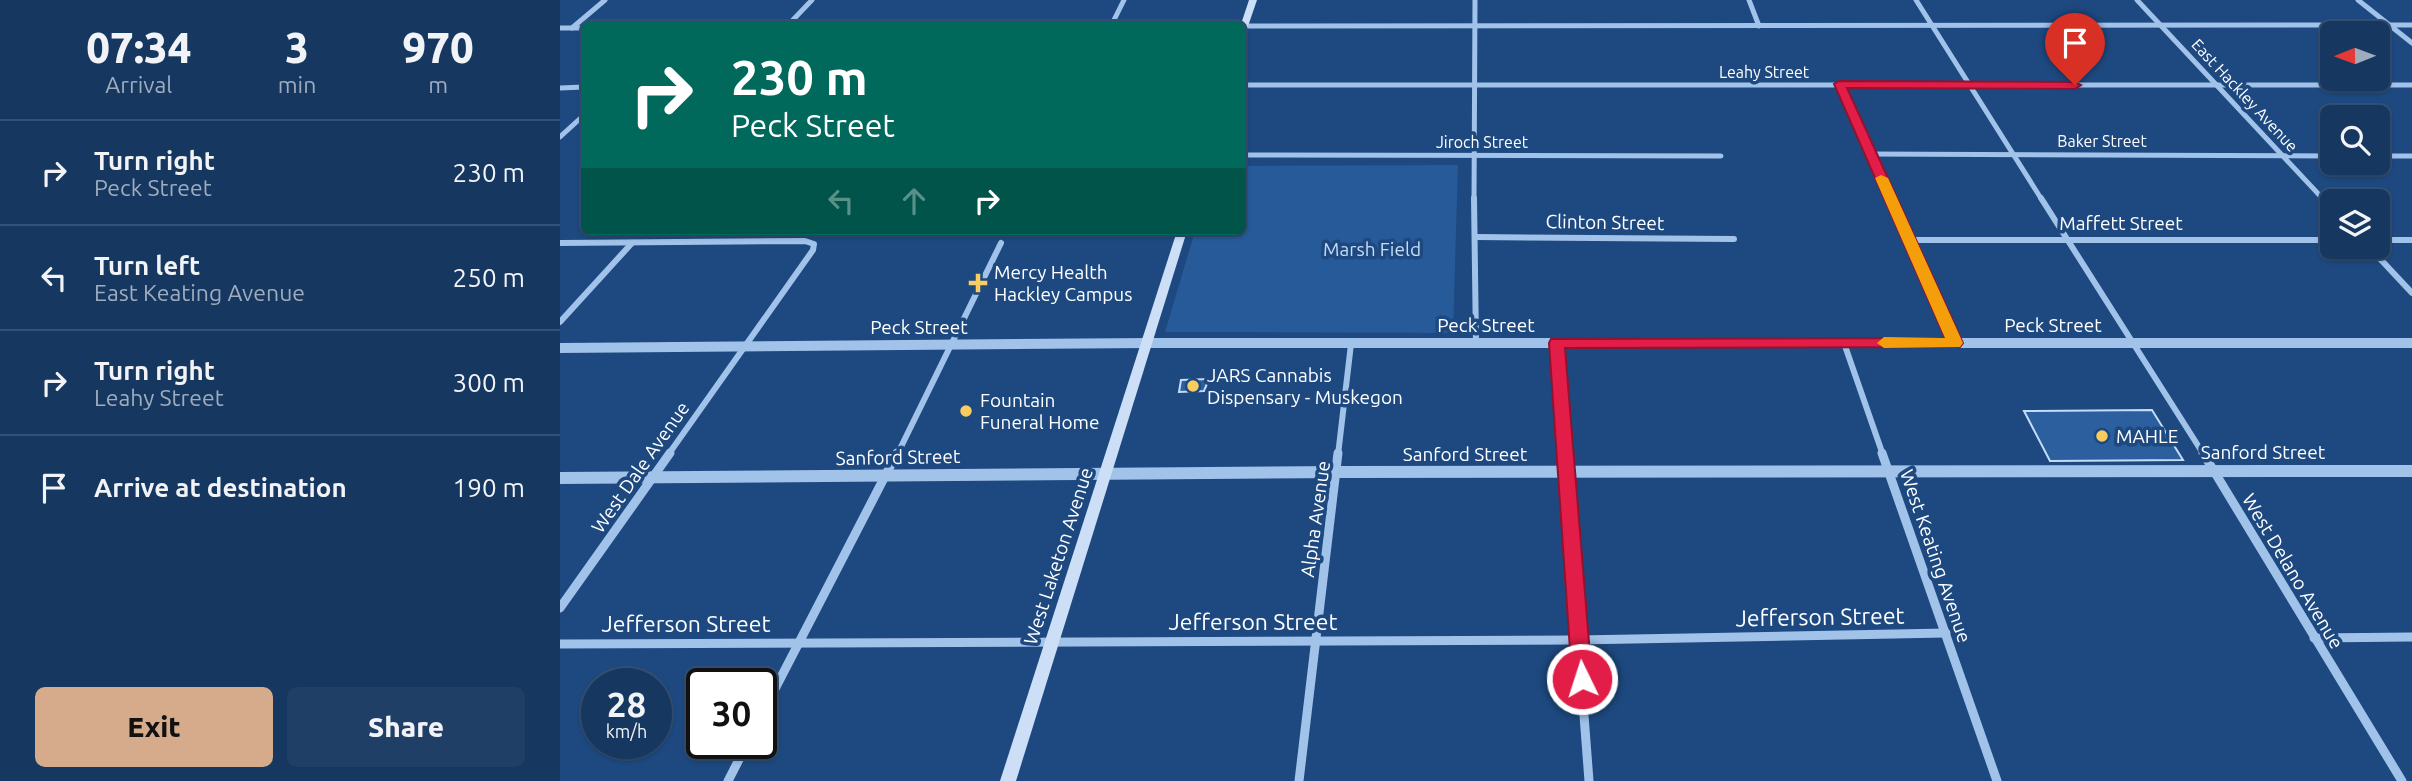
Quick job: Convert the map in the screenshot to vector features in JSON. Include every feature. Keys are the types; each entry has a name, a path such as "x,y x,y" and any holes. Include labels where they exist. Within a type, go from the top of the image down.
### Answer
{"main road":[{"path":"1246,21 1253,0"},
{"path":"1147,343 1181,235"},
{"name":"West Laketon Avenue","path":"1008,781 1147,343"}],"street":[{"path":"572,28 606,0"},
{"path":"792,21 812,0"},
{"path":"1114,21 1124,0"},
{"path":"1475,0 1473,156 1476,343"},
{"path":"1749,0 1759,26"},
{"name":"West Delano Avenue","path":"1916,0 2213,469 2402,781"},
{"name":"East Hackley Avenue","path":"2137,0 2320,195"},
{"path":"2358,0 2384,21"},
{"path":"1246,28 1475,25 2320,25"},
{"path":"2390,25 2412,25"},
{"path":"2390,26 2412,43"},
{"path":"560,28 581,28"},
{"path":"1839,84 1955,343"},
{"name":"Leahy Street","path":"1246,85 2412,85"},
{"path":"560,88 581,88"},
{"path":"560,137 581,118"},
{"name":"Baker Street","path":"1870,154 2320,156"},
{"name":"Jiroch Street","path":"1246,155 1721,156"},
{"path":"2390,156 2412,156"},
{"name":"Clinton Street","path":"1475,237 1734,239"},
{"name":"Maffett Street","path":"1909,240 2320,240"},
{"path":"2390,240 2412,240"},
{"name":"West Dale Avenue","path":"560,608 813,250 814,244 805,241 632,243"},
{"path":"560,243 632,243"},
{"path":"560,322 632,243"},
{"path":"777,684 887,474 1001,243"},
{"path":"2379,259 2412,293"},
{"name":"Peck Street","path":"560,348 1147,343 2412,343"},
{"path":"1556,343 1588,781"},
{"name":"West Keating Avenue","path":"1844,343 1997,781"},
{"name":"Alpha Avenue","path":"1299,781 1351,344"},
{"name":"Sanford Street","path":"560,478 1337,472 2213,469 2412,471"},
{"name":"Jefferson Street","path":"560,644 1579,640 1946,633"},
{"path":"2314,638 2412,637"},
{"path":"728,781 739,759"}],"green space":[{"name":"Marsh Field","path":"1458,165 1453,333 1165,332 1194,235 1246,235 1246,166"}],"building":[{"name":"JARS Cannabis Dispensary - Muskegon","path":"1209,379 1204,391 1179,392 1181,380"},
{"name":"MAHLE","path":"2152,410 2183,460 2050,461 2024,411"}],"slow traffic":[{"path":"1881,178 1955,343 1884,343"}],"place":[{"name":"Mercy Health Hackley Campus","path":"978,283"},
{"name":"JARS Cannabis Dispensary - Muskegon","path":"1193,386"},
{"name":"Fountain Funeral Home","path":"966,411"},
{"name":"MAHLE","path":"2102,436"}],"route":[{"path":"1582,679 1556,343 1955,343 1839,84 2075,85"}]}
